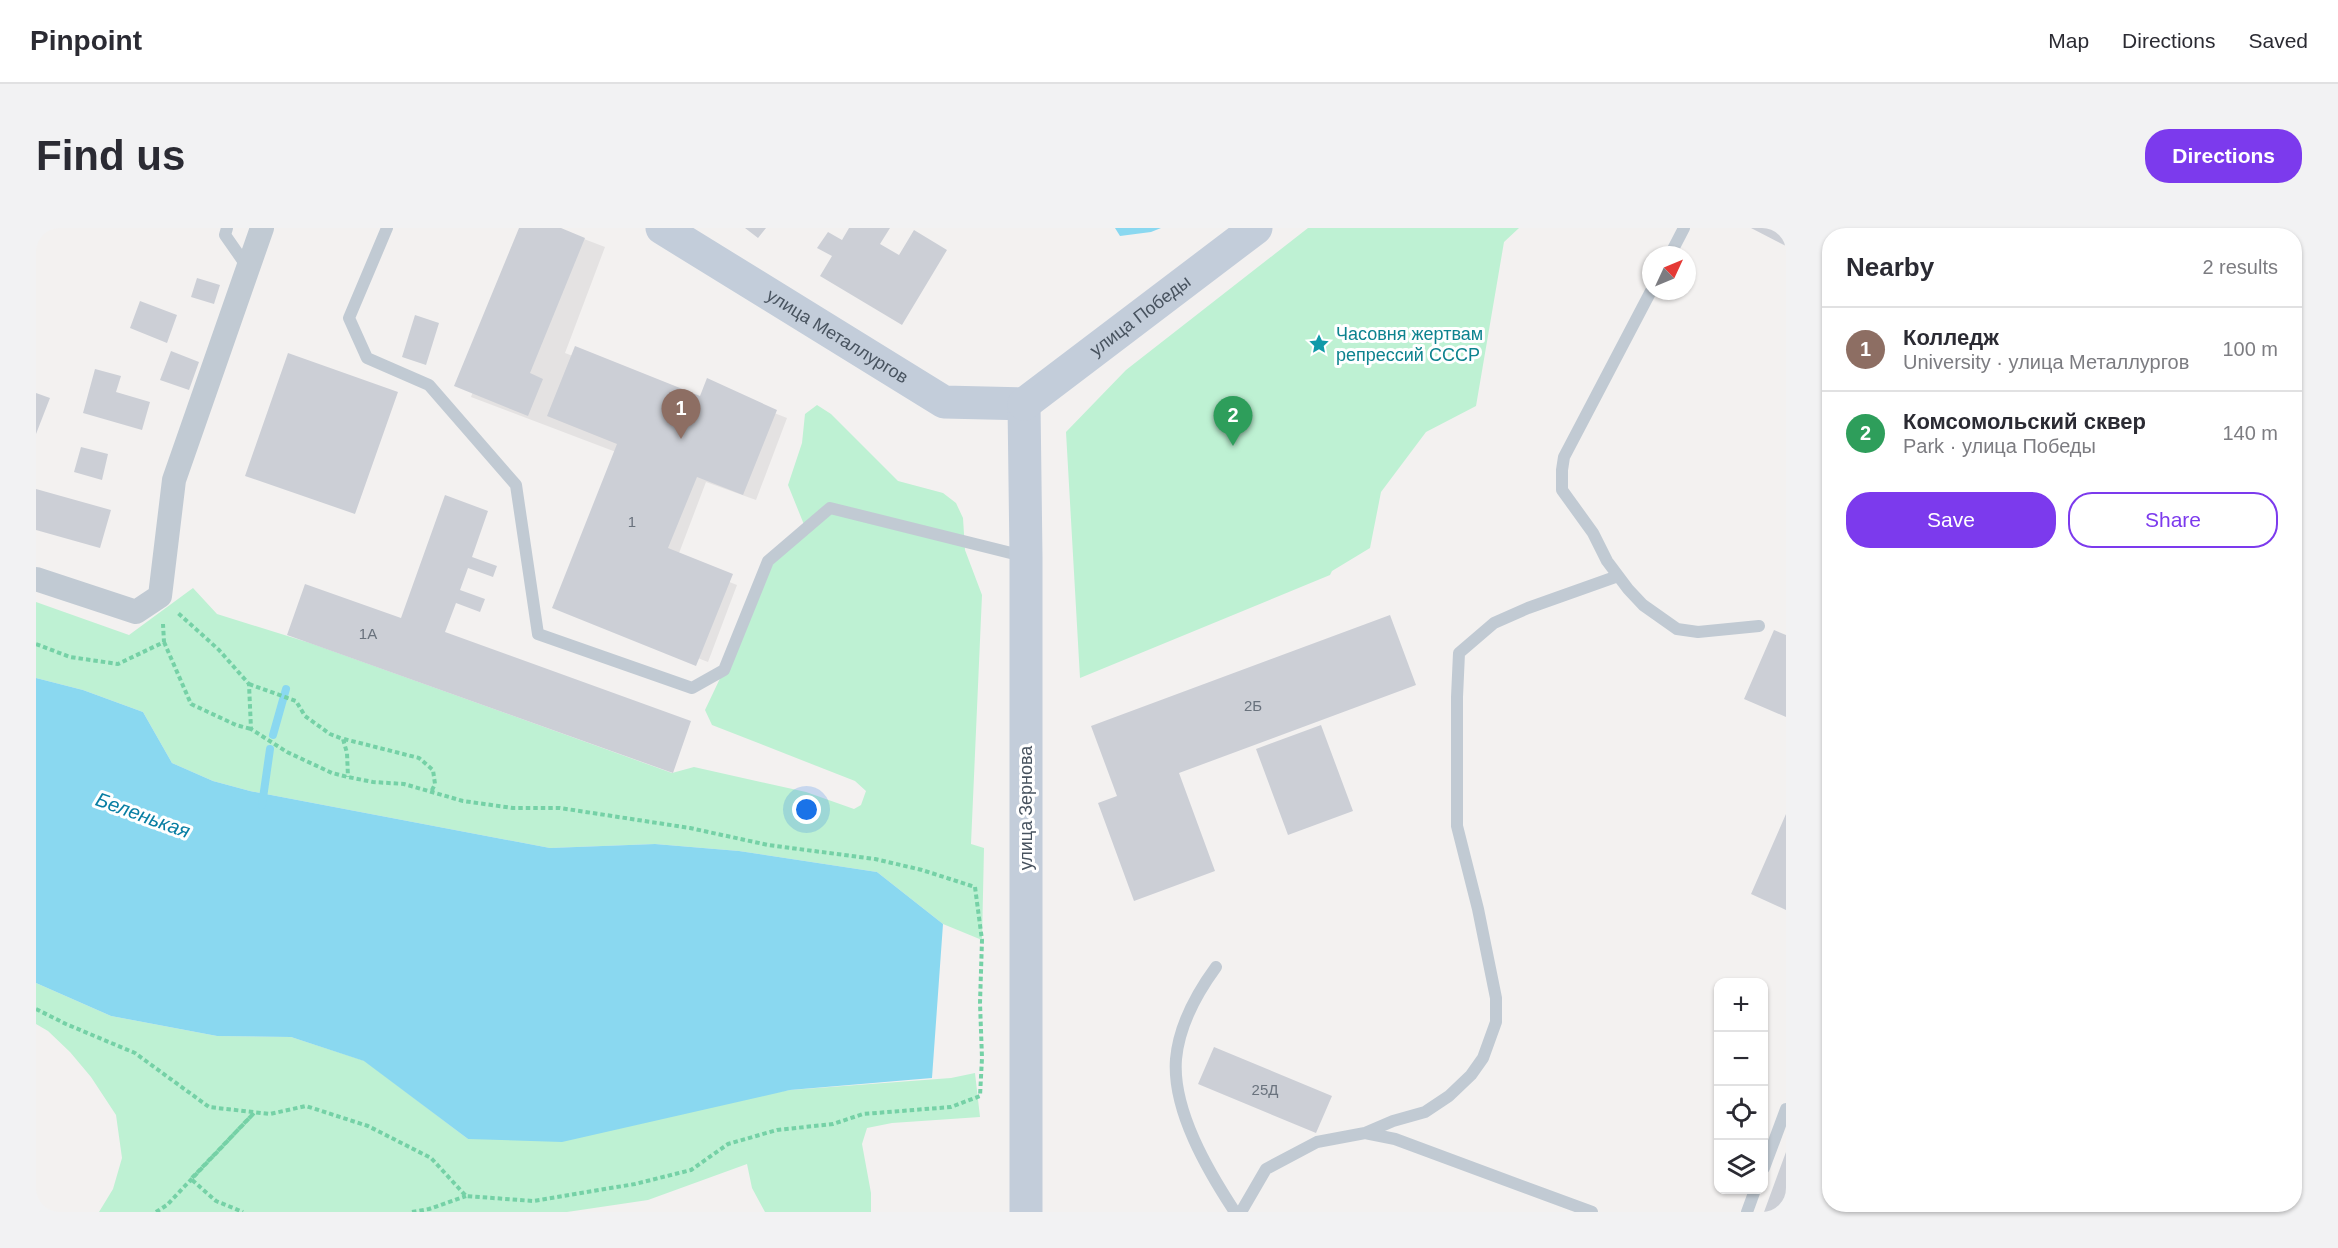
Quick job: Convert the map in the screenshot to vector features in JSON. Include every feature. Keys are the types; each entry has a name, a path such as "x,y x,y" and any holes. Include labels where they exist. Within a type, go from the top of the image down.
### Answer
{"main road":[{"name":"улица Металлургов","path":"662,228 944,402 1024,404"},
{"name":"улица Победы","path":"1024,404 1256,228"},
{"name":"улица Зернова","path":"1024,404 1026,1212"}],"street":[{"path":"36,579 136,612 160,596 174,480 262,228"}],"lane":[{"path":"227,228 225,235 248,268"},
{"path":"387,228 349,318 367,358 429,385 516,485 538,634 692,688 724,670 768,561 830,508 1026,557"},
{"path":"1675,246 1684,228"},
{"path":"1646,300 1564,457 1562,490 1593,533 1607,561 1618,576 1643,605 1677,629 1698,632 1759,626"},
{"path":"1241,1212 1266,1169 1317,1142 1365,1133 1393,1121 1425,1112 1449,1096 1471,1075 1483,1058 1496,1022 1496,998 1478,909 1456,826 1459,653 1494,623 1527,608 1618,576"},
{"path":"1216,967 1197,996 1183,1028 1176,1059 1178,1092 1207,1166 1235,1212"},
{"path":"1768,1157 1786,1109"},
{"path":"1365,1133 1395,1139 1592,1212"},
{"path":"1747,1212 1754,1194"}],"path":[{"path":"160,596 164,642 191,704 236,725 251,729 287,752 332,773 373,782 404,784 463,801 513,808 560,808 690,828 768,845 875,860 922,870 975,886 982,940 980,1096 951,1107 863,1114 833,1124 777,1131 728,1144 691,1170 635,1185 533,1201 466,1196 429,1209 412,1212"},
{"path":"160,596 219,650 249,684 296,701 305,716 330,734 419,758 433,770 435,784 432,792"},
{"path":"36,644 70,657 118,664 164,642"},
{"path":"249,684 251,729"},
{"path":"343,739 347,753 348,777"},
{"path":"36,1009 135,1053 209,1107 270,1114 306,1106 368,1126 431,1158 466,1196"},
{"path":"156,1212 167,1205 254,1113"},
{"path":"243,1212 216,1201 191,1179 254,1113"}],"shaded area":[{"path":"535,228 555,228 605,247 565,353 718,412 725,394 787,418 756,500 706,482 676,561 737,585 708,662 579,612 637,460 471,397"}],"green space":[{"path":"1308,228 1519,228 1504,242 1476,406 1426,432 1381,492 1370,548 1332,571 1330,575 1080,678 1066,432 1126,370"},
{"path":"817,405 831,414 898,481 943,493 956,503 963,518 965,550 982,595 971,844 984,848 982,940 943,924 877,872 739,851 655,844 550,848 250,791 213,781 172,763 143,712 83,690 36,678 36,602 129,635 193,588 217,614 310,643 672,773 694,767 806,792 854,809 861,805 866,791 855,781 712,725 705,710 724,670 753,587 805,527 788,485 802,443 805,414"},
{"path":"36,983 111,1016 217,1036 291,1037 365,1061 468,1139 790,1090 951,1078 975,1073 980,1117 892,1123 867,1128 862,1144 871,1193 871,1212 765,1212 752,1188 747,1164 648,1200 567,1212 99,1212 113,1189 122,1158 116,1115 91,1077 70,1052 48,1031 36,1024"}],"water":[{"path":"1115,228 1161,228 1151,232 1120,236"},
{"name":"Беленькая","path":"36,678 83,690 143,712 172,763 213,781 250,791 550,848 655,844 739,851 877,872 943,924 932,1078 790,1090 562,1142 468,1139 364,1061 291,1037 217,1036 111,1016 36,983"}],"building":[{"path":"519,228 561,228 585,238 530,373 543,379 528,416 454,386"},
{"path":"745,228 766,228 758,238"},
{"path":"849,228 890,228 880,244 899,255 914,230 947,250 902,325 820,276 832,256 817,248 828,232 842,240"},
{"path":"1751,228 1786,228 1786,246"},
{"path":"197,278 220,285 214,304 191,297"},
{"path":"140,301 177,315 167,343 130,328"},
{"path":"415,315 439,323 426,365 402,357"},
{"path":"575,346 700,396 707,378 777,410 743,495 697,477 668,548 733,574 696,666 552,608 617,444 547,416"},
{"path":"171,351 199,362 189,390 160,380"},
{"path":"288,353 398,392 355,514 245,476"},
{"path":"95,369 121,376 116,392 150,402 142,430 83,413"},
{"path":"36,393 50,398 36,434"},
{"path":"81,447 108,454 102,480 74,472"},
{"path":"36,489 111,510 100,548 36,530"},
{"path":"445,495 488,511 472,557 497,566 493,577 468,568 460,590 485,599 480,612 456,603 445,632 691,721 673,773 287,635 305,584 401,618"},
{"path":"1390,615 1416,685 1179,773 1215,871 1134,901 1098,803 1117,796 1091,726"},
{"path":"1774,630 1786,635 1786,717 1744,699"},
{"path":"1321,725 1353,811 1288,835 1256,749"},
{"path":"1786,814 1786,910 1751,894"},
{"path":"1214,1047 1332,1096 1316,1133 1198,1084"},
{"path":"1786,1152 1786,1212 1764,1212"}],"waterway":[{"path":"273,735 286,689"},
{"path":"262,805 270,749"}],"place":[{"name":"Часовня жертвам репрессий СССР","path":"1319,344"},
{"name":"Колледж","path":"681,439"},
{"name":"Комсомольский сквер","path":"1233,446"}]}
